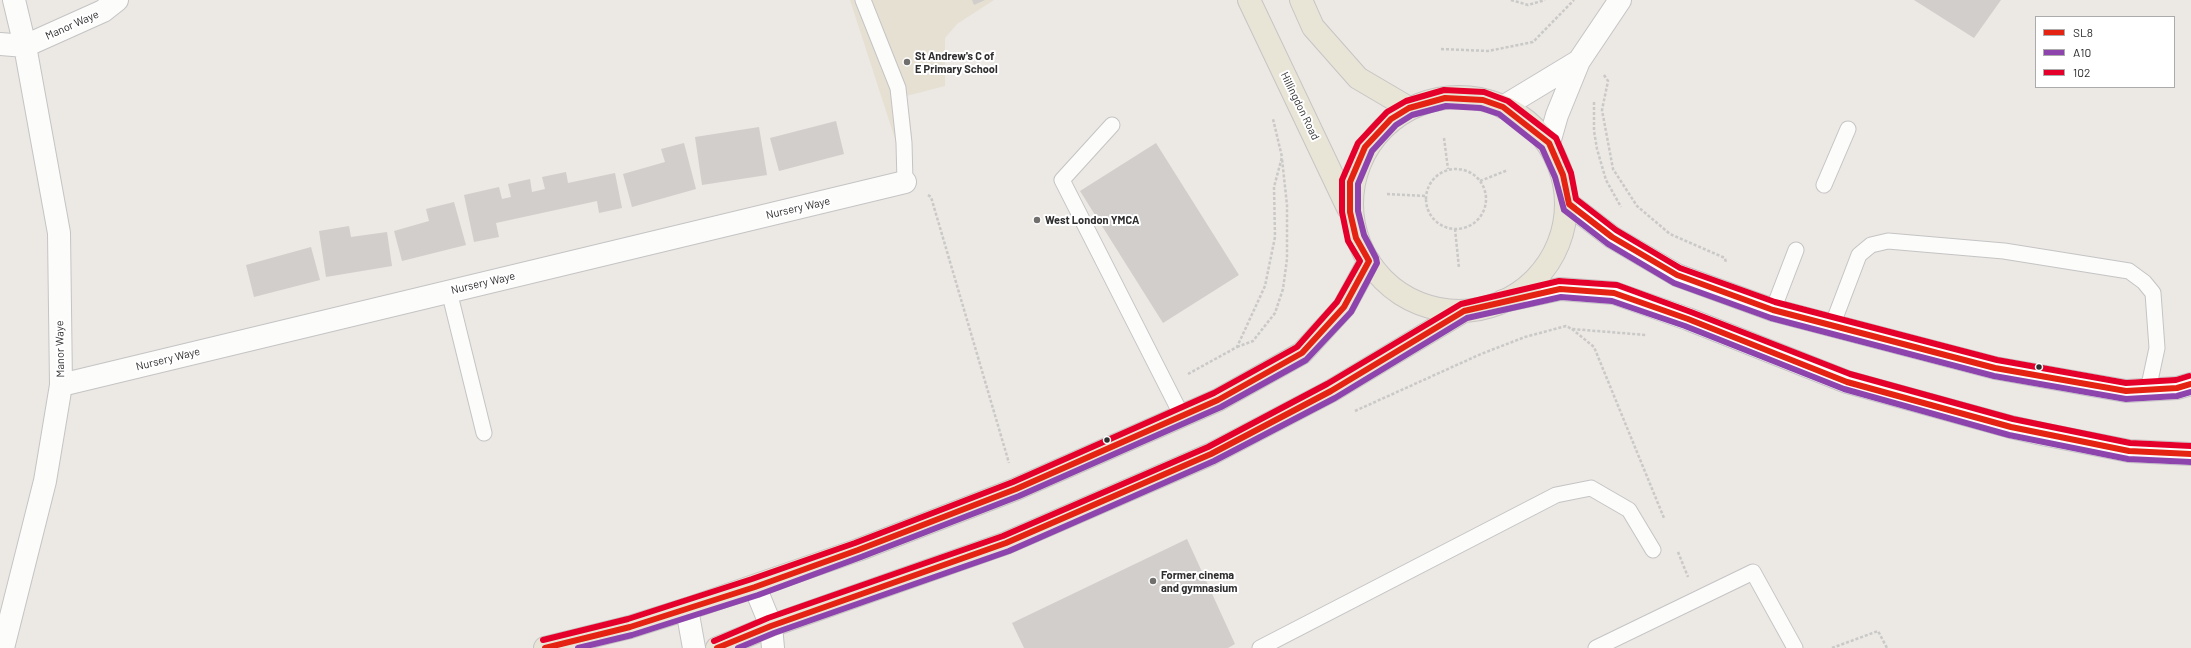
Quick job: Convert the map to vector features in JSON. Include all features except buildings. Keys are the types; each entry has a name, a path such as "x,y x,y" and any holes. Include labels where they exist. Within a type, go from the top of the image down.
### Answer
{"main road":[{"name":"Hillingdon Road","path":"1249,0 1350,212"},
{"path":"1301,0 1313,27 1358,78 1409,108"},
{"path":"717,648 771,626 1006,543 1211,454 1331,391 1464,311 1503,301 1543,274 1558,251 1565,232 1569,204 1563,175 1549,143 1503,107 1483,100 1445,98 1409,108 1391,119 1365,147 1350,182 1350,212 1356,238 1369,261 1392,288 1424,307 1464,311"},
{"path":"544,648 630,627 687,610 858,550 1016,489 1218,400 1302,353 1344,307 1369,261"}],"street":[{"path":"14,0 25,46"},
{"name":"Manor Waye","path":"0,44 25,46 103,11 117,0"},
{"path":"1549,143 1557,115 1579,61 1620,0"},
{"name":"Manor Waye","path":"3,648 45,481 61,385 59,233 25,46"},
{"path":"1503,107 1579,61"},
{"name":"Nursery Waye","path":"61,385 905,182"},
{"path":"1569,204 1612,237 1677,275 1773,310 1996,368 2126,391 2177,388 2191,384"},
{"path":"1503,301 1560,290 1614,292 1688,319 1847,382 2011,427 2128,451 2191,454"},
{"path":"755,587 771,626 773,648"},
{"path":"687,610 694,648"}],"lane":[{"path":"863,0 898,88 904,143 905,182"},
{"path":"1112,126 1062,180 1182,416"},
{"path":"1824,185 1848,129"},
{"path":"1832,326 1859,255 1871,245 1882,242 2004,251 2129,271 2144,282 2153,293 2157,348 2148,390"},
{"path":"1773,310 1796,250"},
{"path":"449,291 484,433"},
{"path":"1260,648 1556,495 1590,488 1628,510 1653,550"},
{"path":"1596,648 1753,572 1795,648"}],"path":[{"path":"1510,0 1528,5 1545,0"},
{"path":"1441,49 1488,51 1533,42 1574,0"},
{"path":"1601,81 1604,74 1608,81 1602,110 1613,169 1637,206 1670,234 1724,258"},
{"path":"1595,94 1593,110 1597,149 1611,190 1625,212"},
{"path":"1166,386 1237,347 1253,341 1276,313 1283,288 1287,259 1287,205 1282,157 1270,112"},
{"path":"1444,138 1448,169"},
{"path":"1237,347 1264,286 1275,237 1274,187 1282,157"},
{"path":"1448,169 1466,170 1480,181 1486,196 1483,213 1471,224 1455,228 1442,225 1431,216 1427,206 1426,196 1432,181 1438,174 1448,169"},
{"path":"1480,181 1508,170"},
{"path":"905,182 931,197 1016,489"},
{"path":"1387,194 1426,196"},
{"path":"1455,228 1459,268"},
{"path":"1572,329 1661,337 1688,319"},
{"path":"1351,413 1481,354 1525,337 1566,326 1594,347 1665,521"},
{"path":"1677,550 1689,579 1696,576"},
{"path":"1832,648 1878,631 1887,648"}],"shaded area":[{"name":"St Andrew's C of E Primary School","path":"850,0 994,0 957,24 945,38 945,86 906,96 912,136 898,148"}],"transit line":[{"name":"102","path":"543,640 628,619 752,579 855,543 1013,482 1214,393 1297,347 1337,302 1360,261 1348,241 1342,212 1342,180 1358,143 1387,112 1406,101 1444,90 1484,92 1508,101 1556,138 1571,173 1576,199 1616,230 1680,268 1775,302 1997,360 2126,383 2176,380 2189,376"},
{"name":"SL8","path":"545,648 630,627 755,587 858,550 1016,489 1218,400 1302,353 1344,307 1369,261 1356,238 1350,212 1350,182 1365,147 1391,119 1409,108 1445,98 1483,100 1503,107 1549,143 1563,175 1569,204 1612,237 1677,275 1773,310 1995,368 2126,391 2177,388 2191,384"},
{"name":"A10","path":"578,648 632,635 758,595 1019,496 1221,407 1306,360 1351,312 1377,263 1364,235 1358,211 1358,184 1372,151 1396,125 1412,115 1446,106 1481,108 1499,114 1542,148 1555,177 1564,210 1608,244 1674,283 1771,318 1994,376 2126,399 2177,396 2191,392"},
{"name":"102","path":"714,641 768,618 1003,536 1208,447 1327,384 1461,304 1559,281 1617,285 1850,374 2013,419 2130,443 2191,446"},
{"name":"SL8","path":"717,648 771,626 1006,543 1211,454 1331,391 1464,311 1560,289 1614,293 1688,319 1847,382 2011,427 2129,451 2191,454"},
{"name":"A10","path":"738,648 774,633 1009,551 1214,461 1335,398 1467,318 1561,297 1612,301 1685,326 1844,389 2009,435 2128,459 2191,462"}],"place":[{"name":"St Andrew's C of E Primary School","path":"907,62"},
{"name":"West London YMCA","path":"1037,220"},
{"name":"Former cinema and gymnasium","path":"1153,581"}]}
